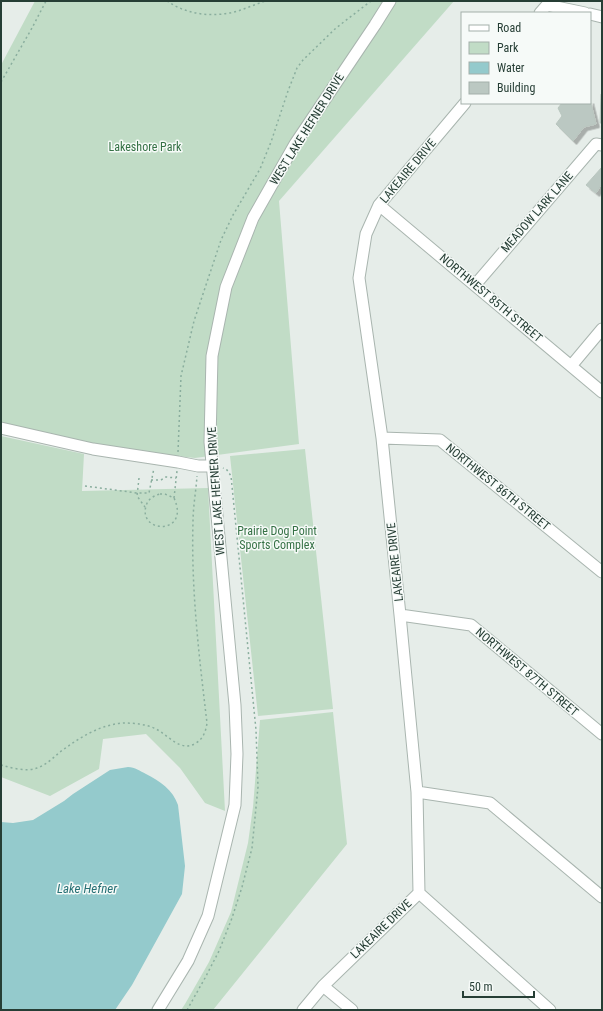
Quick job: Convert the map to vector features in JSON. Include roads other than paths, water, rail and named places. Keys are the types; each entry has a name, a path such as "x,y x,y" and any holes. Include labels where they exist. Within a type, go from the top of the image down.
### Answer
{"street":[{"name":"WEST LAKE HEFNER DRIVE","path":"158,1010 188,961 208,916 235,805 237,754 235,705 210,442 212,356 226,287 253,218 295,144 390,1"},
{"path":"544,9 575,12"},
{"path":"591,14 602,17"},
{"name":"LAKEAIRE DRIVE","path":"303,1010 323,986 419,893 417,792 400,615 382,438 359,278 366,234 379,204 464,104"},
{"name":"MEADOW LARK LANE","path":"475,285 596,144 602,145"},
{"name":"NORTHWEST 85TH STREET","path":"379,204 602,392"},
{"path":"571,366 602,329"},
{"path":"1,428 93,449 198,466 213,466"},
{"name":"NORTHWEST 86TH STREET","path":"382,438 440,440 602,572"},
{"name":"NORTHWEST 87TH STREET","path":"400,615 471,625 602,734"},
{"path":"417,792 490,803 602,897"},
{"path":"419,893 550,1010"},
{"path":"323,986 352,1010"}],"water":[{"name":"Lake Hefner","path":"128,767 137,769 161,783 169,790 176,800 178,805 185,866 182,894 132,985 115,1010 1,1010 1,822 13,823 33,820 110,770"}],"park label":[{"name":"Lakeshore Park","path":"145,147"},
{"name":"Prairie Dog Point Sports Complex","path":"277,538"}]}
